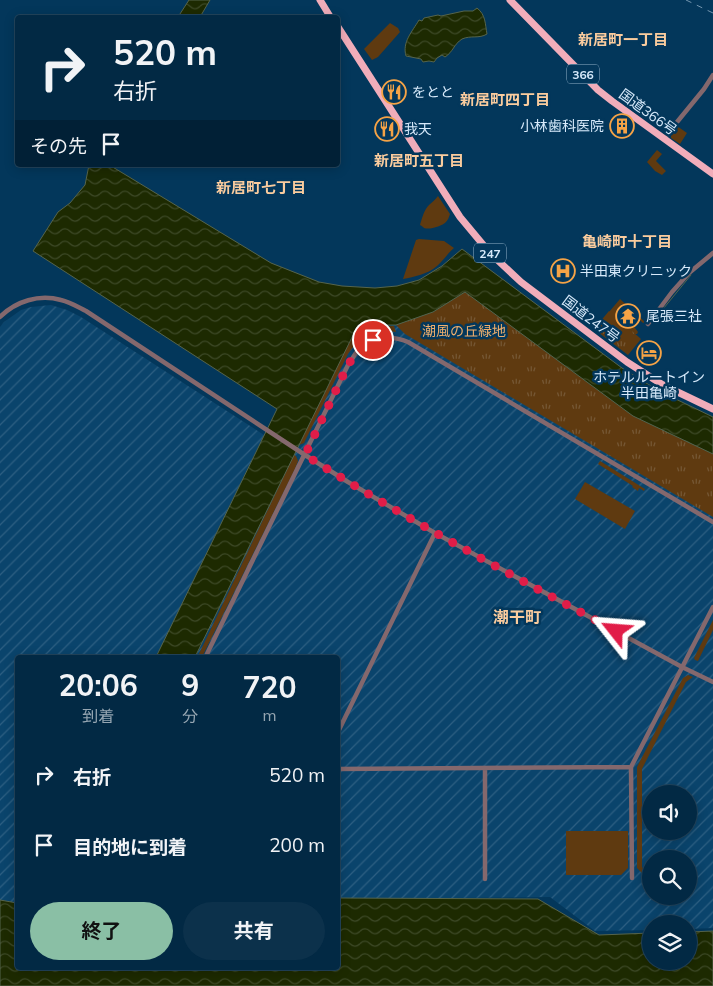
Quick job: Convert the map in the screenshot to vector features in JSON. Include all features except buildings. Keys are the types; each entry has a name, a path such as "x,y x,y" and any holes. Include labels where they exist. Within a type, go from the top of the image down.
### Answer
{"highway":[{"path":"320,0 330,15"},
{"name":"国道366号","path":"510,0 605,96 713,174"},
{"name":"国道247号","path":"340,30 460,217 499,263 626,362 663,385 713,409"}],"street":[{"path":"664,138 713,75"},
{"path":"648,324 689,273 713,253"},
{"path":"0,317 16,305 38,298 61,300 86,311 348,482 435,533 713,682"},
{"path":"206,655 348,365 360,347 380,338 395,338 408,342 713,522"},
{"path":"340,728 435,533"},
{"path":"632,878 630,767 713,608"},
{"path":"340,769 630,767"},
{"path":"485,768 485,879"}],"shaded area":[{"path":"465,292 633,416 713,454 713,928 697,929 697,915 642,915 642,930 595,931 550,897 340,899 340,655 196,655 357,325 396,325"},
{"path":"51,305 81,317 264,435 157,655 15,655 15,906 0,903 0,327 21,310"}],"green space":[{"path":"390,23 398,28 400,32 378,57 372,60 364,49"},
{"path":"677,126 687,133 680,144 671,138 671,133"},
{"path":"657,150 662,154 656,161 666,171 662,175 655,171 647,162"},
{"path":"438,196 450,214 446,222 439,226 424,228 420,225 424,212"},
{"path":"416,240 444,241 454,248 433,269 421,275 403,279"},
{"name":"潮風の丘緑地","path":"465,292 633,416 713,454 713,517 405,334 396,325 433,312"},
{"path":"620,299 645,322 643,323 622,304 616,311 630,322 638,332 637,334 628,328 624,332 609,312"},
{"path":"609,311 641,339 628,355 594,329"},
{"path":"357,326 394,326 396,332 374,332 357,342 348,354 304,443 299,445"},
{"path":"294,455 298,461 295,469 203,655 198,655"},
{"path":"600,461 645,489 644,491 639,488 638,491 598,464"},
{"path":"585,482 635,511 625,529 575,499"},
{"path":"713,620 713,630 698,661 695,660 694,658"},
{"path":"688,675 693,677 686,682 642,769 642,873 637,868 637,767 683,678"},
{"path":"566,831 628,831 628,868 621,875 566,875"}],"water":[{"path":"189,0 210,0 201,15 179,15"},
{"path":"477,8 484,17 487,34 462,39 448,55 445,57 442,55 434,62 423,62 421,59 406,56 405,46 419,20 422,21 424,18 438,15 473,11"},
{"path":"89,167 113,167 271,263 319,282 342,286 375,288 397,286 419,280 442,266 462,249 622,368 659,391 713,417 713,454 633,416 465,292 433,312 396,325 358,325 196,655 157,655 277,409 33,251 58,212 70,203 85,185"},
{"path":"340,898 538,899 599,935 642,933 642,970 697,970 697,932 713,931 713,986 0,986 0,900 15,903 15,970 340,970"}],"waterway":[{"path":"654,320 691,275"}],"railway":[{"path":"686,0 713,13"}],"place":[{"name":"をとと","path":"394,92"},
{"name":"小林歯科医院","path":"622,126"},
{"name":"我天","path":"387,129"},
{"name":"半田東クリニック","path":"563,271"},
{"name":"尾張三社","path":"628,316"},
{"name":"ホテルルートイン 半田亀崎","path":"649,353"}],"district":[{"name":"新居町一丁目","path":"623,39"},
{"name":"新居町四丁目","path":"505,99"},
{"name":"新居町五丁目","path":"419,160"},
{"name":"新居町七丁目","path":"261,187"},
{"name":"亀崎町十丁目","path":"627,241"},
{"name":"潮干町","path":"517,617"}],"route":[{"path":"373,340 360,347 348,365 305,455 435,533 616,631"}]}
